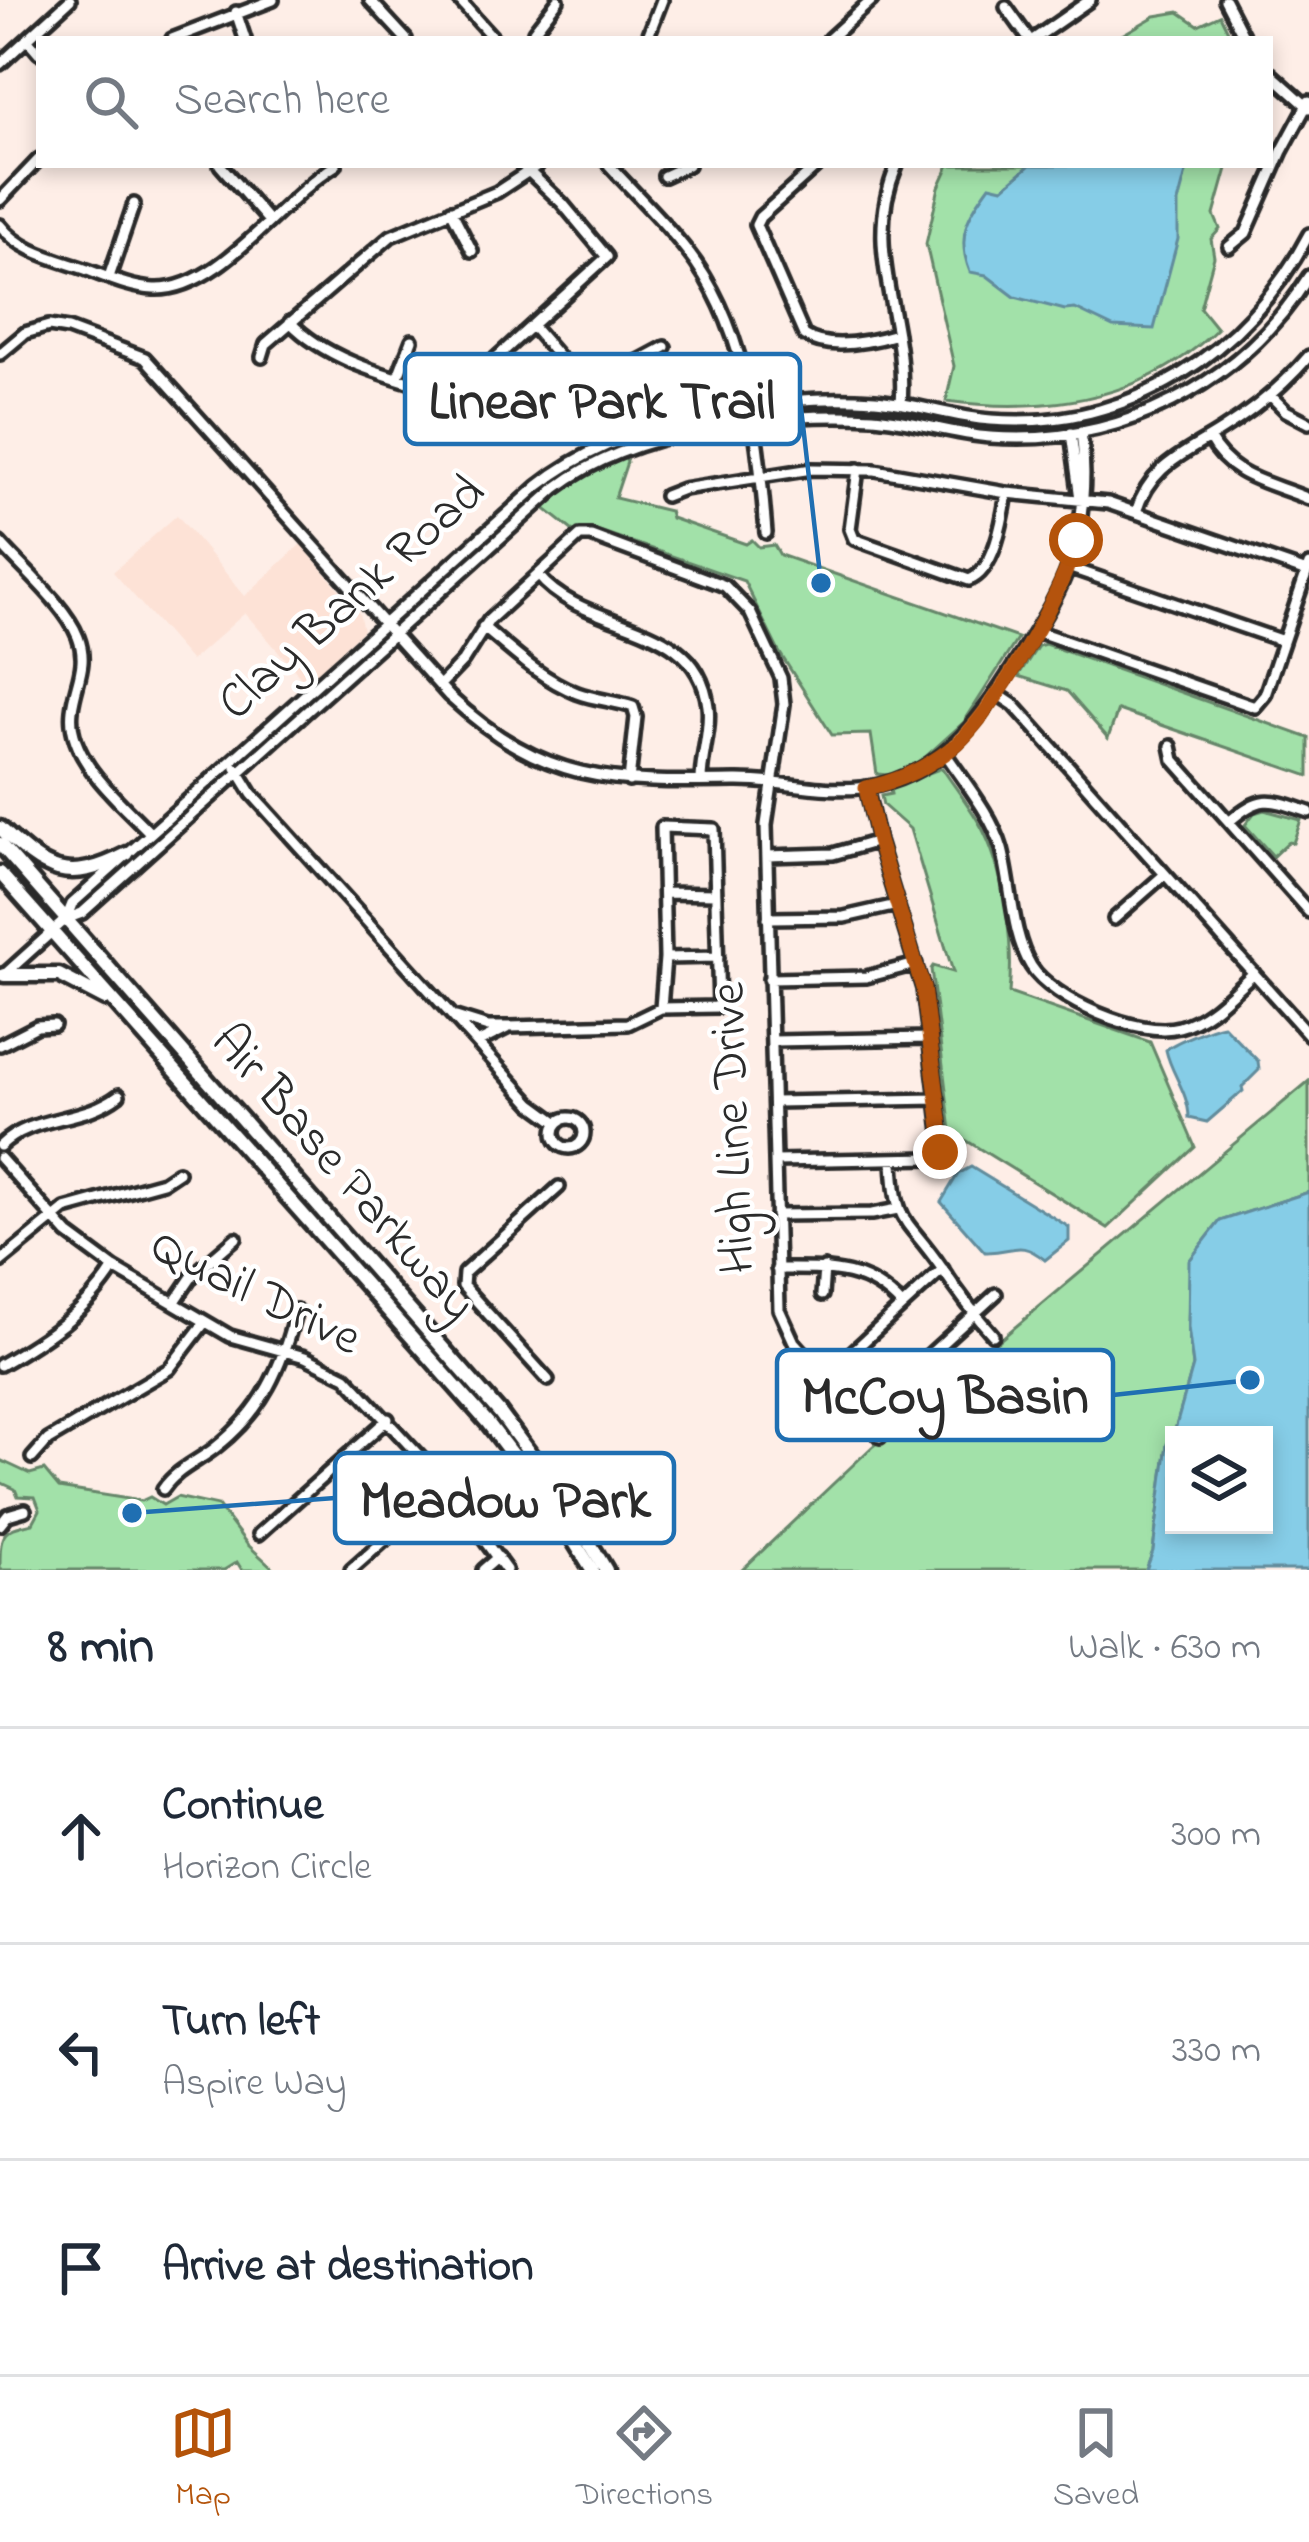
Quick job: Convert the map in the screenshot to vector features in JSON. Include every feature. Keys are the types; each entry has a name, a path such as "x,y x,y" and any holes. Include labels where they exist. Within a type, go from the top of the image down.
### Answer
{"main road":[{"path":"0,828 35,860 57,871 92,870 127,854"},
{"name":"Air Base Parkway","path":"0,844 500,1412 566,1503 606,1570"},
{"name":"Air Base Parkway","path":"0,873 488,1423 558,1515 592,1570"},
{"path":"2,976 66,977 121,1008"}],"street":[{"path":"0,64 70,0"},
{"path":"179,36 273,0"},
{"path":"370,0 403,36"},
{"path":"459,0 491,36"},
{"path":"534,31 558,0"},
{"path":"648,36 662,0"},
{"path":"832,36 872,0"},
{"path":"1036,36 1090,0"},
{"path":"1225,0 1243,36"},
{"path":"1006,7 1030,36"},
{"path":"236,12 244,36"},
{"path":"27,39 36,50"},
{"path":"1229,247 1246,233 1308,105 1273,76"},
{"path":"0,200 36,162"},
{"path":"223,168 268,220"},
{"path":"0,225 14,241 34,252 148,289 192,283 332,168"},
{"path":"262,357 266,344 378,244 402,229 497,192 524,168"},
{"path":"290,322 327,352 452,395 607,257 526,168"},
{"path":"612,168 678,241 714,292 739,354 766,533"},
{"path":"664,176 681,168"},
{"path":"815,168 756,225 804,335 812,340 857,343 897,334"},
{"path":"896,168 883,207 880,237 902,360 901,403"},
{"path":"109,277 134,204"},
{"path":"451,210 472,251"},
{"name":"Clay Bank Road","path":"2,976 66,919 72,904 538,486 609,441 667,422 846,399 901,403 964,417 1038,420 1077,416 1145,394 1190,370 1241,329 1272,296 1309,234"},
{"name":"Clay Bank Road","path":"66,919 82,914 556,488 587,466 653,440 752,424 846,416 989,437 1076,432 1132,419 1169,405 1216,376 1270,328 1309,276"},
{"path":"0,354 25,333 49,326 68,328 145,358 440,685 481,724 523,752 566,770 629,781 771,781 826,789 866,788 923,768 945,753 973,727 996,693 1036,631 1068,567 1080,500 1076,432"},
{"path":"532,326 594,398 609,441"},
{"path":"398,376 412,340"},
{"path":"585,389 665,346"},
{"path":"1136,512 1156,471 1270,395 1309,356"},
{"path":"485,368 527,415"},
{"path":"1270,395 1286,411 1309,423"},
{"path":"1209,438 1225,462 1249,479 1309,499"},
{"path":"858,469 850,529 854,539 969,580 980,575 990,553 1007,493"},
{"path":"665,496 759,476 858,469 1007,493 1099,501 1308,569 1263,698 1251,707 1036,631"},
{"name":"High Line Drive","path":"538,575 586,535 713,579 734,592 753,618 782,685 784,704 771,781 767,856 779,1309 788,1332 880,1437"},
{"path":"0,543 75,630 83,662 72,711 75,742 90,766 150,833"},
{"path":"1068,567 1283,641"},
{"path":"440,685 464,661 483,627 538,575 571,605 658,636 690,662 704,687 708,712 701,781"},
{"path":"483,627 562,687 633,707 629,781"},
{"path":"996,693 1015,705 1309,1035"},
{"path":"1171,746 1174,760 1309,912"},
{"path":"945,753 996,833 1025,955 1050,990 1119,1018 1168,1030 1205,1015 1254,973"},
{"path":"231,761 252,794 453,1017 532,1104 558,1123"},
{"path":"776,1161 932,1158 943,1142 916,964 866,788"},
{"path":"1229,822 1245,807 1265,800 1309,812"},
{"path":"453,1017 488,1027 628,1024 661,1009 719,1007 714,829 662,827 665,958 661,1009"},
{"path":"767,856 833,854 878,841"},
{"path":"1114,919 1166,874"},
{"path":"664,893 716,894"},
{"path":"768,917 844,917 897,905"},
{"path":"665,958 718,957"},
{"path":"769,980 866,977 916,964"},
{"path":"0,1045 37,1026 54,1024"},
{"path":"477,1043 509,1027"},
{"path":"773,1041 930,1038"},
{"path":"0,1145 28,1126 105,1106 118,1096"},
{"path":"775,1102 938,1100"},
{"name":"Quail Drive","path":"0,1158 82,1246 114,1268 230,1336 346,1377 446,1486 506,1570"},
{"path":"893,1159 898,1209 910,1232 993,1335"},
{"path":"0,1262 53,1216 79,1203 163,1182 178,1172"},
{"path":"548,1380 463,1286 464,1273 559,1186"},
{"path":"776,1215 872,1214 898,1209"},
{"path":"174,1303 193,1275 236,1238"},
{"path":"0,1365 51,1334 95,1295 114,1268"},
{"path":"777,1269 824,1268 870,1278 902,1306"},
{"path":"822,1294 824,1268"},
{"path":"824,1377 943,1269"},
{"path":"861,1417 996,1294"},
{"path":"163,1489 175,1473 217,1447 253,1414 286,1352 296,1310"},
{"path":"32,1458 49,1439 169,1369 206,1322"},
{"path":"259,1534 388,1420"},
{"path":"351,1570 446,1486"},
{"path":"0,1526 8,1516 25,1510"},
{"path":"483,1570 498,1557"}],"shaded area":[{"path":"177,515 245,596 301,544 359,613 363,630 306,683 245,613 191,661 113,572"}],"green space":[{"path":"1179,12 1198,25 1220,15 1230,36 1120,36 1155,16"},
{"path":"948,168 1227,168 1214,215 1220,229 1211,239 1214,257 1200,308 1217,329 1158,372 1091,397 1020,405 946,401 954,366 926,244"},
{"path":"624,455 627,462 615,498 669,511 671,518 746,544 752,540 759,547 774,545 780,555 1018,638 964,722 921,761 926,774 942,768 991,849 1006,911 1009,993 1150,1042 1195,1147 1108,1228 951,1131 931,969 953,972 910,829 883,805 881,796 891,794 887,775 877,774 871,734 832,735 778,650 744,581 594,529 573,531 543,507 583,475"},
{"path":"1045,644 1309,738 1309,776 1118,710 1108,738 1067,691 1018,676 1038,646"},
{"path":"1264,810 1301,820 1293,843 1273,856 1245,825 1254,813"},
{"path":"1309,1081 1309,1192 1220,1221 1190,1260 1188,1327 1193,1366 1176,1426 1165,1426 1165,1460 1153,1551 1146,1570 742,1570 873,1446"},
{"path":"0,1460 30,1474 44,1470 59,1488 141,1501 150,1497 163,1505 177,1497 218,1506 247,1544 275,1570 242,1570 237,1562 224,1570 0,1570 4,1536 33,1523 40,1510 35,1497 18,1496 15,1489 0,1482"}],"water":[{"path":"1026,168 1187,168 1178,203 1178,239 1154,329 1113,327 1075,309 1015,297 986,275 970,272 964,247 966,226 990,185 1003,188"},
{"path":"1223,1025 1258,1061 1259,1070 1207,1122 1189,1118 1166,1050"},
{"path":"971,1167 1069,1227 1069,1241 1045,1260 1022,1248 985,1252 941,1202 958,1174"},
{"path":"1309,1192 1309,1570 1146,1570 1153,1551 1165,1459 1165,1534 1273,1534 1273,1426 1176,1426 1193,1366 1189,1261 1220,1221"}],"place":[{"name":"Linear Park Trail","path":"821,583"},
{"name":"McCoy Basin","path":"1250,1380"},
{"name":"Meadow Park","path":"132,1513"}],"route":[{"path":"940,1152 943,1142 923,988 866,788 923,768 973,727 1056,596 1076,540"}]}
